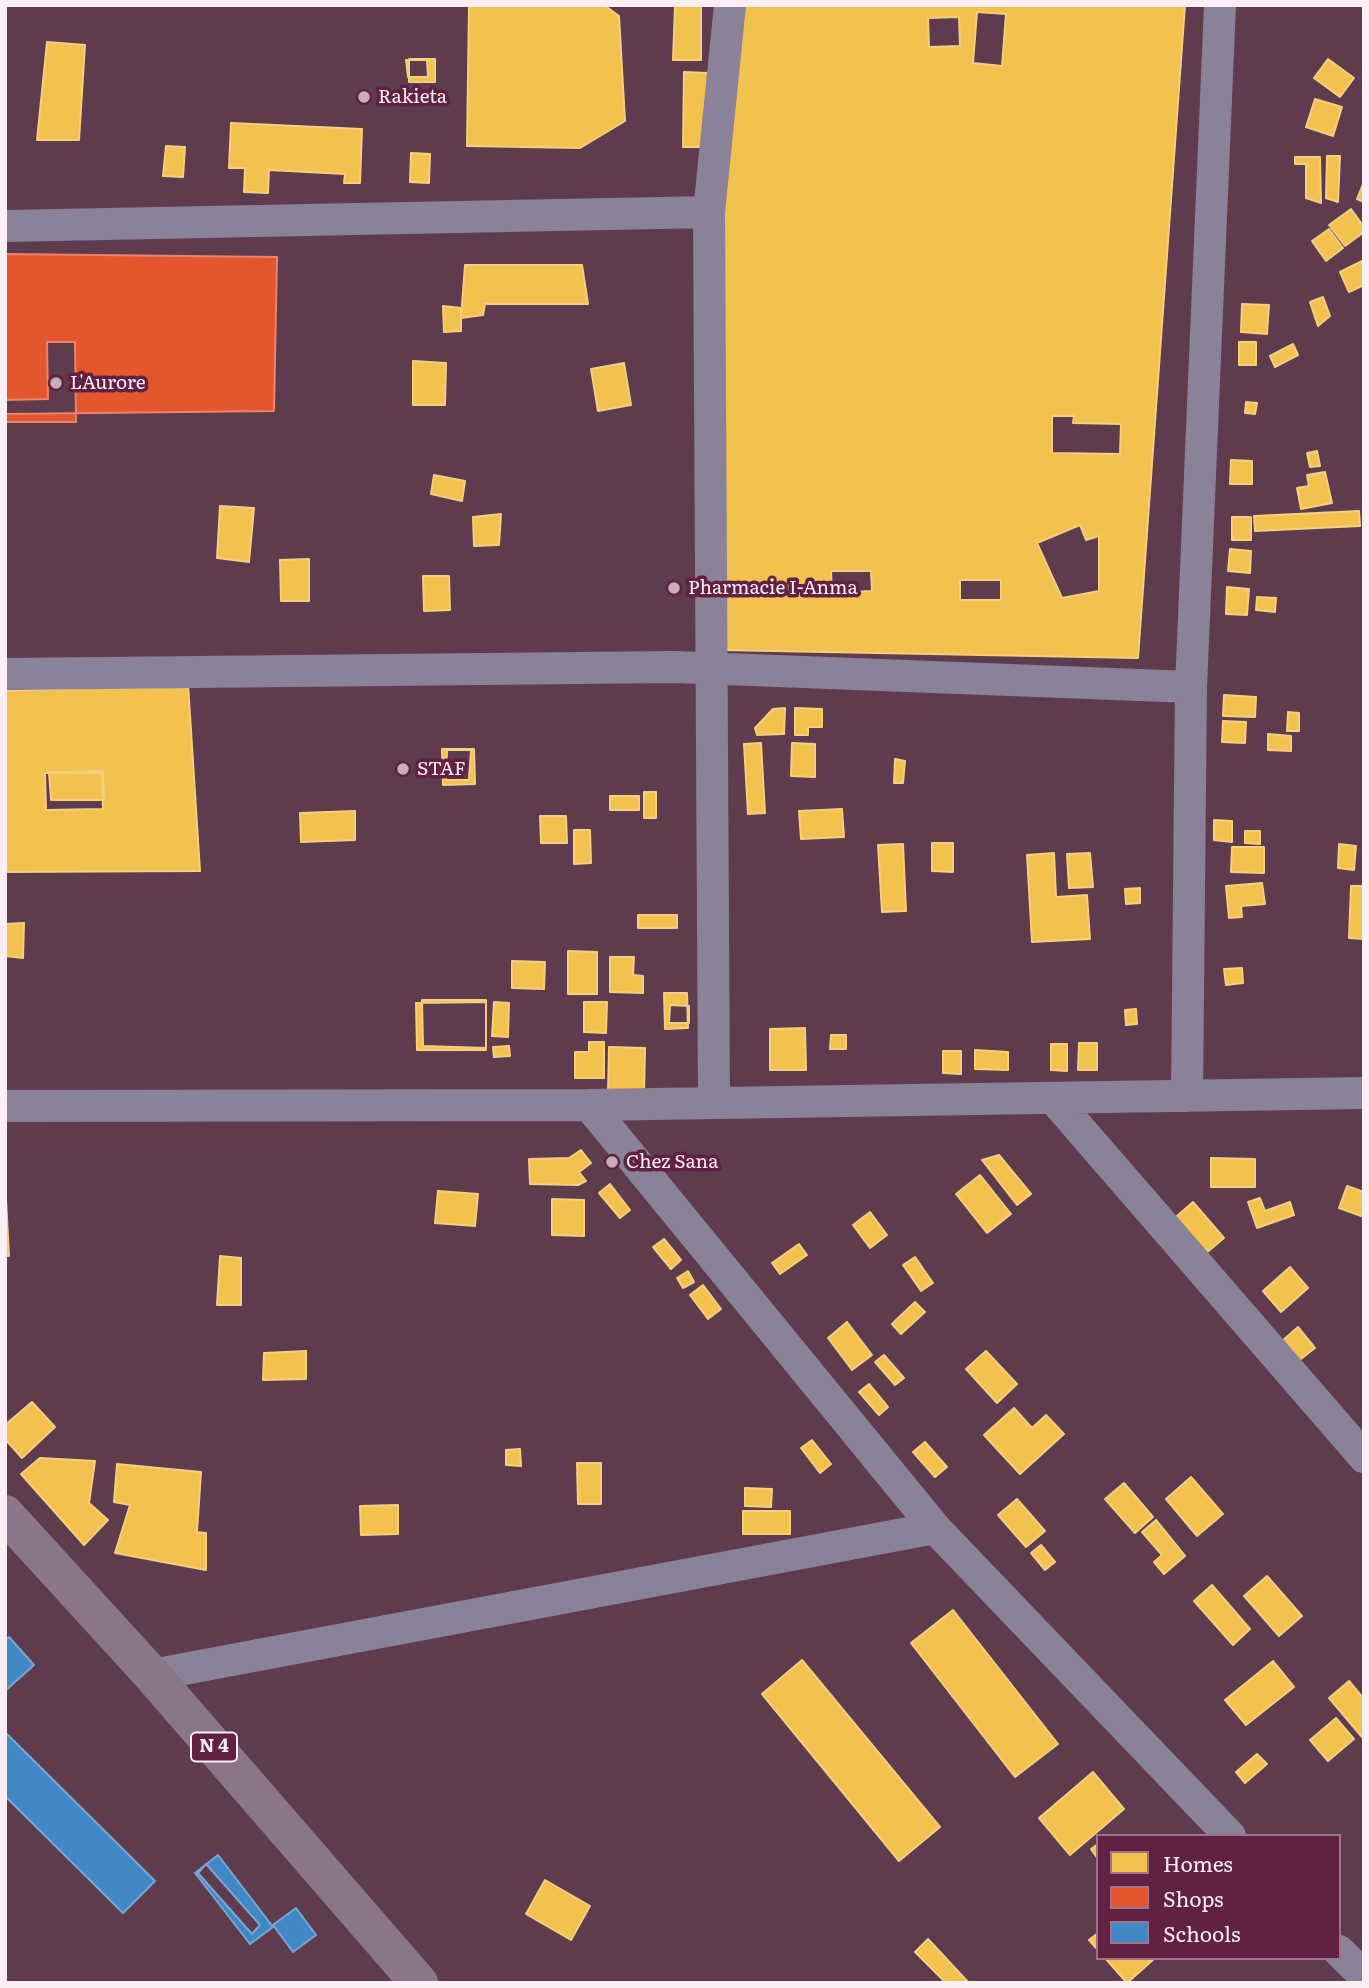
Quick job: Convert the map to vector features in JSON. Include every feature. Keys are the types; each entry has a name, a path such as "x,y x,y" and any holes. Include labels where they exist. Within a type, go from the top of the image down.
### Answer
{"highway":[{"name":"N 4","path":"5,1514 152,1675 419,1983"}],"street":[{"path":"714,1103 709,212 730,5"},
{"path":"1187,1096 1191,687 1220,5"},
{"path":"5,226 709,212"},
{"path":"5,674 674,667 1191,687"},
{"path":"5,1106 589,1105 1364,1093"},
{"path":"1053,1098 1364,1457"},
{"path":"589,1105 935,1528 1228,1834"},
{"path":"152,1675 935,1528"},
{"path":"1341,1953 1364,1976 1357,1983"}],"building: Homes":[{"path":"469,5 604,5 619,16 625,121 580,148 467,146"},
{"path":"675,5 701,5 701,60 673,60"},
{"path":"744,5 1185,5 1138,658 720,650 720,202"},
{"path":"977,12 1006,14 1002,66 973,63"},
{"path":"959,17 960,46 929,47 928,18"},
{"path":"47,42 85,45 79,140 37,140"},
{"path":"409,59 435,59 435,82 409,82"},
{"path":"1328,59 1354,78 1340,97 1314,78"},
{"path":"406,60 427,60 428,77 408,77"},
{"path":"684,72 708,73 707,147 683,147"},
{"path":"1315,99 1342,107 1333,136 1306,127"},
{"path":"231,123 362,129 360,183 344,183 345,174 269,170 268,193 244,192 245,168 229,168"},
{"path":"166,146 185,147 183,177 163,176"},
{"path":"411,153 430,154 429,183 410,182"},
{"path":"1327,156 1340,156 1338,202 1326,198"},
{"path":"1295,157 1320,157 1321,203 1306,198 1306,164 1295,164"},
{"path":"1364,184 1364,202 1357,199"},
{"path":"1351,209 1364,227 1364,232 1345,246 1329,225"},
{"path":"1329,229 1343,248 1326,261 1312,241"},
{"path":"1362,261 1364,285 1349,292 1340,272"},
{"path":"465,265 582,265 588,304 485,304 483,315 461,318"},
{"path":"5,269 23,269 22,321 5,321"},
{"path":"156,277 156,306 138,304 137,279"},
{"path":"1323,297 1330,316 1318,326 1310,302"},
{"path":"1242,304 1269,305 1267,334 1241,332"},
{"path":"443,306 461,308 461,331 444,332"},
{"path":"1239,342 1256,342 1256,365 1239,365"},
{"path":"1293,344 1298,355 1275,367 1270,356"},
{"path":"413,361 446,363 445,405 413,405"},
{"path":"624,363 631,405 598,411 591,369"},
{"path":"1246,402 1257,403 1255,414 1245,413"},
{"path":"1052,416 1074,416 1073,423 1121,424 1120,454 1052,453"},
{"path":"1317,451 1320,466 1310,467 1307,453"},
{"path":"1231,460 1252,461 1252,484 1230,484"},
{"path":"1325,472 1332,503 1301,509 1297,488 1309,486 1307,475"},
{"path":"434,475 465,481 462,501 431,494"},
{"path":"220,506 254,508 249,562 217,558"},
{"path":"1359,511 1360,526 1255,531 1254,516"},
{"path":"501,514 499,545 474,546 473,517"},
{"path":"1232,517 1251,517 1251,540 1232,540"},
{"path":"1080,525 1086,540 1099,536 1099,591 1062,598 1037,543"},
{"path":"1230,549 1251,551 1250,573 1228,571"},
{"path":"309,559 309,601 281,601 280,560"},
{"path":"831,571 871,571 872,591 832,593"},
{"path":"423,576 449,576 450,610 424,611"},
{"path":"960,580 1001,580 1001,600 960,600"},
{"path":"1227,587 1249,589 1247,615 1226,614"},
{"path":"1257,597 1276,598 1275,612 1256,610"},
{"path":"188,684 200,871 5,872 5,691"},
{"path":"1224,695 1256,697 1255,717 1223,716"},
{"path":"785,708 784,734 757,735 755,728 773,709"},
{"path":"795,708 822,709 822,727 808,727 808,735 795,735"},
{"path":"1288,712 1299,713 1299,731 1287,731"},
{"path":"1223,721 1246,722 1245,743 1222,742"},
{"path":"1268,734 1291,736 1291,751 1268,750"},
{"path":"761,743 765,813 748,814 744,744"},
{"path":"792,743 815,744 815,777 791,776"},
{"path":"442,749 474,749 475,784 443,785"},
{"path":"447,750 471,750 469,780 446,780"},
{"path":"895,759 905,761 903,783 894,783"},
{"path":"103,771 104,800 51,800 49,772"},
{"path":"45,773 102,773 103,809 46,810"},
{"path":"644,792 656,792 656,818 644,818"},
{"path":"610,796 639,796 639,810 610,810"},
{"path":"842,809 844,837 801,839 799,811"},
{"path":"355,811 355,840 301,842 300,813"},
{"path":"540,816 566,816 567,843 541,843"},
{"path":"1214,820 1232,821 1232,842 1214,840"},
{"path":"574,830 590,830 591,863 574,864"},
{"path":"1245,831 1260,831 1260,844 1245,843"},
{"path":"932,843 953,843 953,872 932,871"},
{"path":"903,844 906,911 882,912 878,845"},
{"path":"1339,844 1356,846 1354,870 1338,868"},
{"path":"1232,847 1264,847 1264,873 1231,872"},
{"path":"1054,853 1056,897 1087,895 1090,939 1032,942 1027,855"},
{"path":"1090,853 1093,887 1069,888 1067,854"},
{"path":"1262,883 1265,904 1241,906 1242,917 1229,918 1226,886"},
{"path":"1351,886 1364,886 1364,939 1349,938"},
{"path":"1140,888 1140,903 1126,904 1125,889"},
{"path":"638,915 677,915 677,928 638,928"},
{"path":"24,923 23,958 5,956 5,924"},
{"path":"568,951 597,952 597,994 568,994"},
{"path":"610,957 634,957 633,975 643,976 643,993 610,992"},
{"path":"512,961 545,962 544,989 512,988"},
{"path":"1242,968 1243,983 1226,985 1224,969"},
{"path":"664,993 687,993 688,1028 665,1029"},
{"path":"422,1000 486,1000 486,1048 423,1046"},
{"path":"486,1002 486,1050 417,1050 416,1003"},
{"path":"494,1002 509,1003 508,1037 492,1036"},
{"path":"584,1002 607,1002 606,1033 584,1032"},
{"path":"670,1005 689,1006 689,1023 669,1023"},
{"path":"1136,1009 1137,1024 1126,1025 1125,1010"},
{"path":"805,1028 806,1070 770,1070 770,1029"},
{"path":"831,1035 846,1035 846,1049 830,1049"},
{"path":"589,1042 604,1042 604,1078 575,1078 575,1052 589,1052"},
{"path":"1079,1043 1097,1043 1097,1070 1078,1070"},
{"path":"1051,1044 1067,1044 1067,1071 1051,1070"},
{"path":"509,1046 510,1056 494,1057 493,1047"},
{"path":"609,1047 645,1048 644,1095 608,1094"},
{"path":"975,1050 1008,1052 1008,1070 975,1069"},
{"path":"943,1051 961,1051 961,1074 943,1073"},
{"path":"581,1150 591,1163 579,1172 586,1181 578,1185 530,1184 529,1159 569,1158"},
{"path":"999,1155 1031,1194 1017,1205 982,1160"},
{"path":"1211,1158 1255,1159 1255,1187 1211,1187"},
{"path":"980,1175 1011,1214 987,1233 956,1194"},
{"path":"5,1180 9,1256 5,1256"},
{"path":"610,1184 630,1210 620,1218 599,1193"},
{"path":"1347,1186 1364,1192 1364,1217 1339,1208"},
{"path":"438,1191 478,1194 475,1226 435,1223"},
{"path":"1260,1198 1265,1211 1290,1202 1294,1215 1257,1228 1248,1202"},
{"path":"552,1199 584,1200 584,1236 552,1235"},
{"path":"1193,1202 1224,1238 1199,1259 1169,1223"},
{"path":"870,1212 887,1235 870,1248 853,1225"},
{"path":"664,1239 681,1260 671,1269 653,1247"},
{"path":"799,1244 807,1255 780,1274 772,1263"},
{"path":"220,1256 241,1258 241,1305 217,1305"},
{"path":"915,1257 933,1283 921,1291 903,1265"},
{"path":"1290,1267 1308,1288 1281,1312 1263,1291"},
{"path":"688,1271 694,1282 683,1288 677,1278"},
{"path":"703,1285 721,1309 708,1319 690,1295"},
{"path":"915,1302 925,1312 901,1334 892,1324"},
{"path":"847,1322 872,1355 852,1370 828,1338"},
{"path":"1298,1327 1315,1348 1297,1362 1281,1342"},
{"path":"306,1351 306,1379 263,1380 264,1353"},
{"path":"986,1351 1017,1384 997,1403 966,1369"},
{"path":"884,1355 904,1378 895,1385 875,1362"},
{"path":"869,1384 888,1407 879,1415 859,1392"},
{"path":"32,1402 55,1427 22,1458 5,1439 5,1425"},
{"path":"1014,1408 1032,1428 1046,1415 1064,1434 1020,1474 984,1435"},
{"path":"812,1440 831,1464 820,1473 801,1448"},
{"path":"925,1442 947,1467 935,1477 913,1452"},
{"path":"520,1449 521,1466 506,1465 506,1450"},
{"path":"40,1458 95,1461 89,1503 108,1520 84,1545 21,1474"},
{"path":"577,1463 601,1463 601,1504 578,1504"},
{"path":"117,1464 201,1472 197,1532 206,1533 206,1570 115,1553 130,1505 114,1502"},
{"path":"1191,1477 1223,1514 1197,1536 1166,1499"},
{"path":"1124,1483 1153,1517 1135,1533 1105,1499"},
{"path":"745,1488 772,1489 771,1507 745,1506"},
{"path":"1017,1499 1045,1531 1026,1547 998,1515"},
{"path":"398,1505 398,1534 361,1535 360,1506"},
{"path":"743,1511 790,1511 790,1534 743,1534"},
{"path":"1156,1520 1185,1556 1164,1574 1154,1562 1162,1555 1142,1532"},
{"path":"1041,1545 1055,1562 1045,1570 1031,1553"},
{"path":"1267,1576 1302,1616 1279,1636 1244,1596"},
{"path":"1212,1585 1250,1629 1233,1645 1194,1601"},
{"path":"953,1610 1058,1744 1015,1777 911,1643"},
{"path":"802,1660 940,1827 899,1861 762,1694"},
{"path":"1273,1661 1294,1687 1246,1725 1225,1700"},
{"path":"1349,1681 1364,1699 1362,1737 1329,1698"},
{"path":"1336,1718 1354,1739 1328,1761 1310,1740"},
{"path":"1257,1754 1267,1764 1245,1783 1236,1772"},
{"path":"1093,1772 1124,1809 1070,1855 1039,1818"},
{"path":"545,1880 590,1906 571,1940 526,1914"},
{"path":"1096,1935 1096,1948 1089,1940"},
{"path":"928,1939 969,1983 946,1983 915,1952"},
{"path":"1107,1960 1153,1960 1127,1983"}],"building: Shops":[{"path":"5,254 277,257 274,411 5,414"},
{"path":"47,342 75,342 76,422 5,422 5,400 48,399"}],"building: Schools":[{"path":"9,1637 34,1665 5,1691 5,1640"},
{"path":"5,1732 155,1881 123,1913 5,1796"},
{"path":"218,1855 273,1927 250,1944 195,1873"},
{"path":"206,1864 260,1925 252,1934 198,1873"},
{"path":"296,1908 316,1935 293,1952 273,1925"}],"place":[{"name":"Rakieta","path":"364,97"},
{"name":"L'Aurore","path":"56,383"},
{"name":"Pharmacie I-Anma","path":"674,588"},
{"name":"STAF","path":"403,769"},
{"name":"Chez Sana","path":"612,1162"}]}
